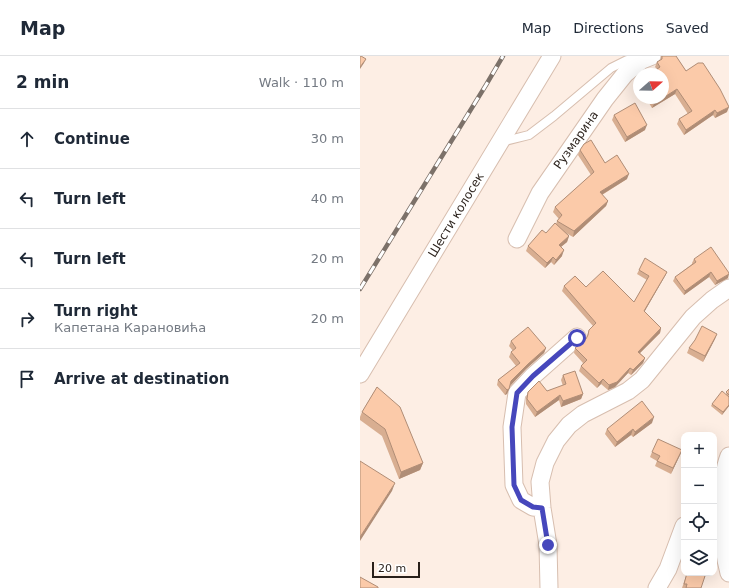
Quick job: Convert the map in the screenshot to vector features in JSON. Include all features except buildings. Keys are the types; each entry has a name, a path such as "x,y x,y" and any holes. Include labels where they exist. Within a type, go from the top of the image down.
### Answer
{"street":[{"name":"Шести колосек","path":"360,374 552,56"},
{"name":"Рузмарина","path":"517,239 540,193 601,105 624,74 647,58"},
{"path":"549,588 548,545 542,508 540,482 545,463 556,441 569,425 583,414 628,391 642,380 693,317 712,300 729,288"},
{"path":"542,508 533,507 521,500 514,485 512,427 517,393 533,376 577,338"},
{"path":"723,463 723,531 729,573"},
{"path":"656,588 668,569 681,534"}],"lane":[{"path":"500,142 529,135 611,68 627,60 647,58"}],"railway":[{"path":"360,289 503,56"}],"route":[{"path":"548,545 542,508 533,507 521,500 514,485 512,427 517,393 533,376 577,338"}]}
